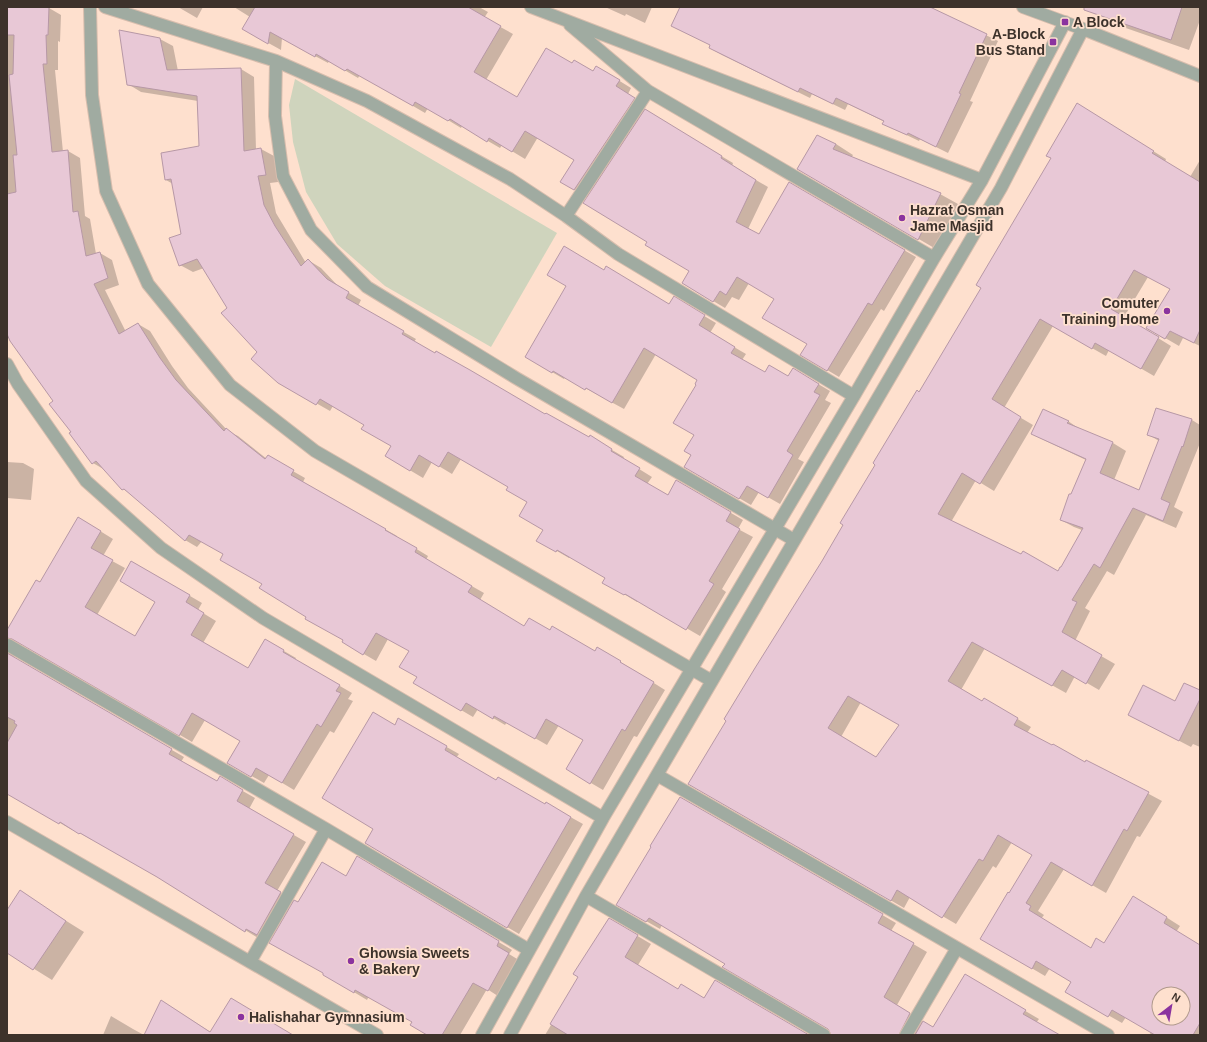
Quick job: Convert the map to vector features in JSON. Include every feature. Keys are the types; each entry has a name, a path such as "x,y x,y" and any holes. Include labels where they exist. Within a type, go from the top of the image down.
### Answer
{"street":[{"path":"90,7 92,95 106,191 148,284 230,385 315,451 712,681"},
{"path":"105,7 276,61 367,100 510,179 566,216 618,254 854,396"},
{"path":"531,7 982,180"},
{"path":"1023,7 1083,29 1200,76"},
{"path":"563,20 648,91 934,258"},
{"path":"482,1035 603,818 774,528 854,396 934,258 982,180 1065,22"},
{"path":"513,1034 586,896 1001,188 1083,29"},
{"path":"276,61 275,116 283,176 311,230 367,287 516,378 794,540"},
{"path":"566,216 648,91"},
{"path":"7,364 18,384 86,481 161,548 263,618 603,818"},
{"path":"8,645 326,829 529,950"},
{"path":"657,775 1108,1035"},
{"path":"7,822 377,1035"},
{"path":"250,962 326,829"},
{"path":"586,896 824,1035"},
{"path":"906,1035 957,948"}],"green space":[{"path":"295,79 557,233 491,347 385,286 337,244 306,192 293,142 289,105"}],"building":[{"path":"7,7 49,7 48,35 46,35 47,64 43,64 52,152 68,150 73,212 78,211 86,256 100,252 108,278 94,284 119,334 138,323 176,380 224,431 226,428 265,459 268,455 294,470 291,475 417,548 415,552 472,586 468,592 524,626 529,618 550,630 552,626 595,651 597,647 654,682 625,731 622,729 590,784 566,769 583,740 546,719 535,739 494,716 493,719 466,703 461,711 413,683 417,677 399,667 409,651 376,633 363,655 342,642 343,640 305,619 306,617 259,588 262,584 220,560 223,554 189,535 185,541 124,489 122,490 96,461 92,464 69,433 71,432 49,404 53,401 10,341 7,334 7,194 16,192 13,155 17,155 9,75 13,74 14,35 7,35"},
{"path":"255,7 468,7 501,26 474,72 517,97 546,48 572,63 574,60 593,71 596,66 620,80 616,86 635,98 574,190 560,182 574,160 525,131 512,152 489,138 487,142 450,119 448,121 415,102 413,106 347,69 345,71 316,54 315,57 270,32 268,44 242,29"},
{"path":"680,7 930,7 987,34 959,93 961,94 936,147 908,133 907,135 882,124 884,121 836,98 833,104 800,88 798,92 709,48 710,45 671,26"},
{"path":"1084,7 1182,7 1171,40 1084,10"},
{"path":"119,30 160,38 167,70 241,68 244,151 261,148 266,175 258,176 264,205 275,226 301,266 308,259 327,279 349,292 346,298 404,331 402,334 435,353 436,351 545,414 546,413 589,437 590,435 612,449 611,451 640,468 635,476 668,495 676,480 731,512 726,521 740,529 709,581 714,584 686,630 625,594 624,595 602,583 605,578 557,550 556,552 536,541 543,530 519,516 527,502 506,490 508,487 448,452 439,467 419,455 410,471 385,456 391,446 361,429 364,425 320,399 316,405 278,383 251,359 257,352 221,313 227,308 197,259 179,266 169,238 181,234 171,179 165,180 161,153 199,146 197,96 127,85"},
{"path":"1077,103 1154,151 1152,153 1200,182 1200,330 1194,343 1170,331 1165,339 1146,328 1170,289 1134,270 1111,309 1159,337 1141,369 1095,343 1092,349 1040,319 992,399 1021,417 980,484 962,473 938,514 1021,554 1023,551 1058,571 1083,528 1060,520 1069,494 1071,494 1086,459 1031,434 1043,409 1069,421 1067,423 1113,442 1100,473 1139,490 1159,439 1147,435 1156,408 1192,419 1183,447 1182,446 1161,499 1170,503 1163,521 1133,508 1100,568 1094,564 1072,600 1077,602 1062,632 1102,655 1086,684 1062,670 1052,686 972,642 948,681 982,701 984,698 1018,718 1014,725 1085,762 1086,760 1149,792 1127,831 1124,829 1092,886 1051,862 1026,903 1031,906 1029,910 1091,948 1096,938 1104,943 1133,896 1167,917 1164,923 1200,945 1200,1023 1193,1035 1155,1035 1112,1010 1108,1017 1065,992 1071,982 1036,961 1032,969 980,939 1032,855 998,835 983,861 979,859 942,918 897,890 891,901 688,784 726,721 724,719 843,525 840,523 875,465 873,463 917,390 919,392 981,288 976,285 1051,158 1046,156","holes":["848,696 899,725 876,757 828,728"]},
{"path":"645,109 722,156 721,158 756,180 736,222 759,234 789,182 905,250 872,305 868,303 827,371 800,355 807,344 762,318 774,299 737,277 726,295 720,291 713,302 682,283 689,271 645,245 647,242 583,203"},
{"name":"Hazrat Osman Jame Masjid","path":"817,135 836,144 833,149 941,193 918,240 797,169"},
{"path":"564,246 604,270 606,266 669,304 674,296 705,315 699,325 735,347 731,353 765,372 769,365 788,376 793,368 819,384 814,392 820,395 787,451 793,455 768,498 747,486 739,499 684,467 691,455 684,451 694,435 673,423 696,385 697,380 644,348 612,403 586,388 585,390 553,371 552,373 525,357 566,286 547,275"},
{"path":"78,517 101,531 91,548 113,560 85,607 135,636 155,602 120,581 131,561 190,595 186,602 204,613 191,635 248,668 265,639 284,650 283,652 340,685 336,691 341,693 321,727 317,724 282,783 256,768 251,777 227,763 240,741 192,713 179,736 12,639 7,638 7,630 36,580 40,582"},
{"path":"7,653 172,749 169,754 217,781 220,776 243,790 237,801 294,834 265,883 281,892 257,935 246,929 245,932 157,877 80,833 79,834 60,822 59,824 7,794 7,743 17,725 14,723 15,721 7,717"},
{"path":"1184,683 1200,690 1200,699 1179,741 1128,715 1143,685 1175,701"},
{"path":"373,712 395,725 398,718 447,746 445,750 496,780 498,777 571,817 507,928 365,843 373,829 322,798"},
{"path":"680,797 883,914 878,923 914,943 884,997 910,1013 899,1035 831,1035 828,1029 722,967 725,964 649,918 646,922 616,905"},
{"path":"357,856 499,941 497,946 509,953 488,991 473,983 442,1035 427,1035 410,1025 412,1022 355,990 354,993 323,975 323,973 269,943 294,900 298,902 322,862 346,876"},
{"path":"20,890 66,921 33,970 7,953 7,910"},
{"path":"609,918 638,935 625,957 678,989 681,984 704,998 715,980 809,1035 568,1035 550,1024 578,977 573,974"},
{"path":"965,974 1026,1010 1023,1014 1060,1035 915,1035 923,1021 933,1027"},
{"path":"231,998 293,1035 144,1035 161,1000 210,1032"}],"place":[{"name":"A Block","path":"1065,22"},
{"name":"A-Block Bus Stand","path":"1053,42"},
{"name":"Hazrat Osman Jame Masjid","path":"902,218"},
{"name":"Comuter Training Home","path":"1167,311"},
{"name":"Ghowsia Sweets & Bakery","path":"351,961"},
{"name":"Halishahar Gymnasium","path":"241,1017"}]}
